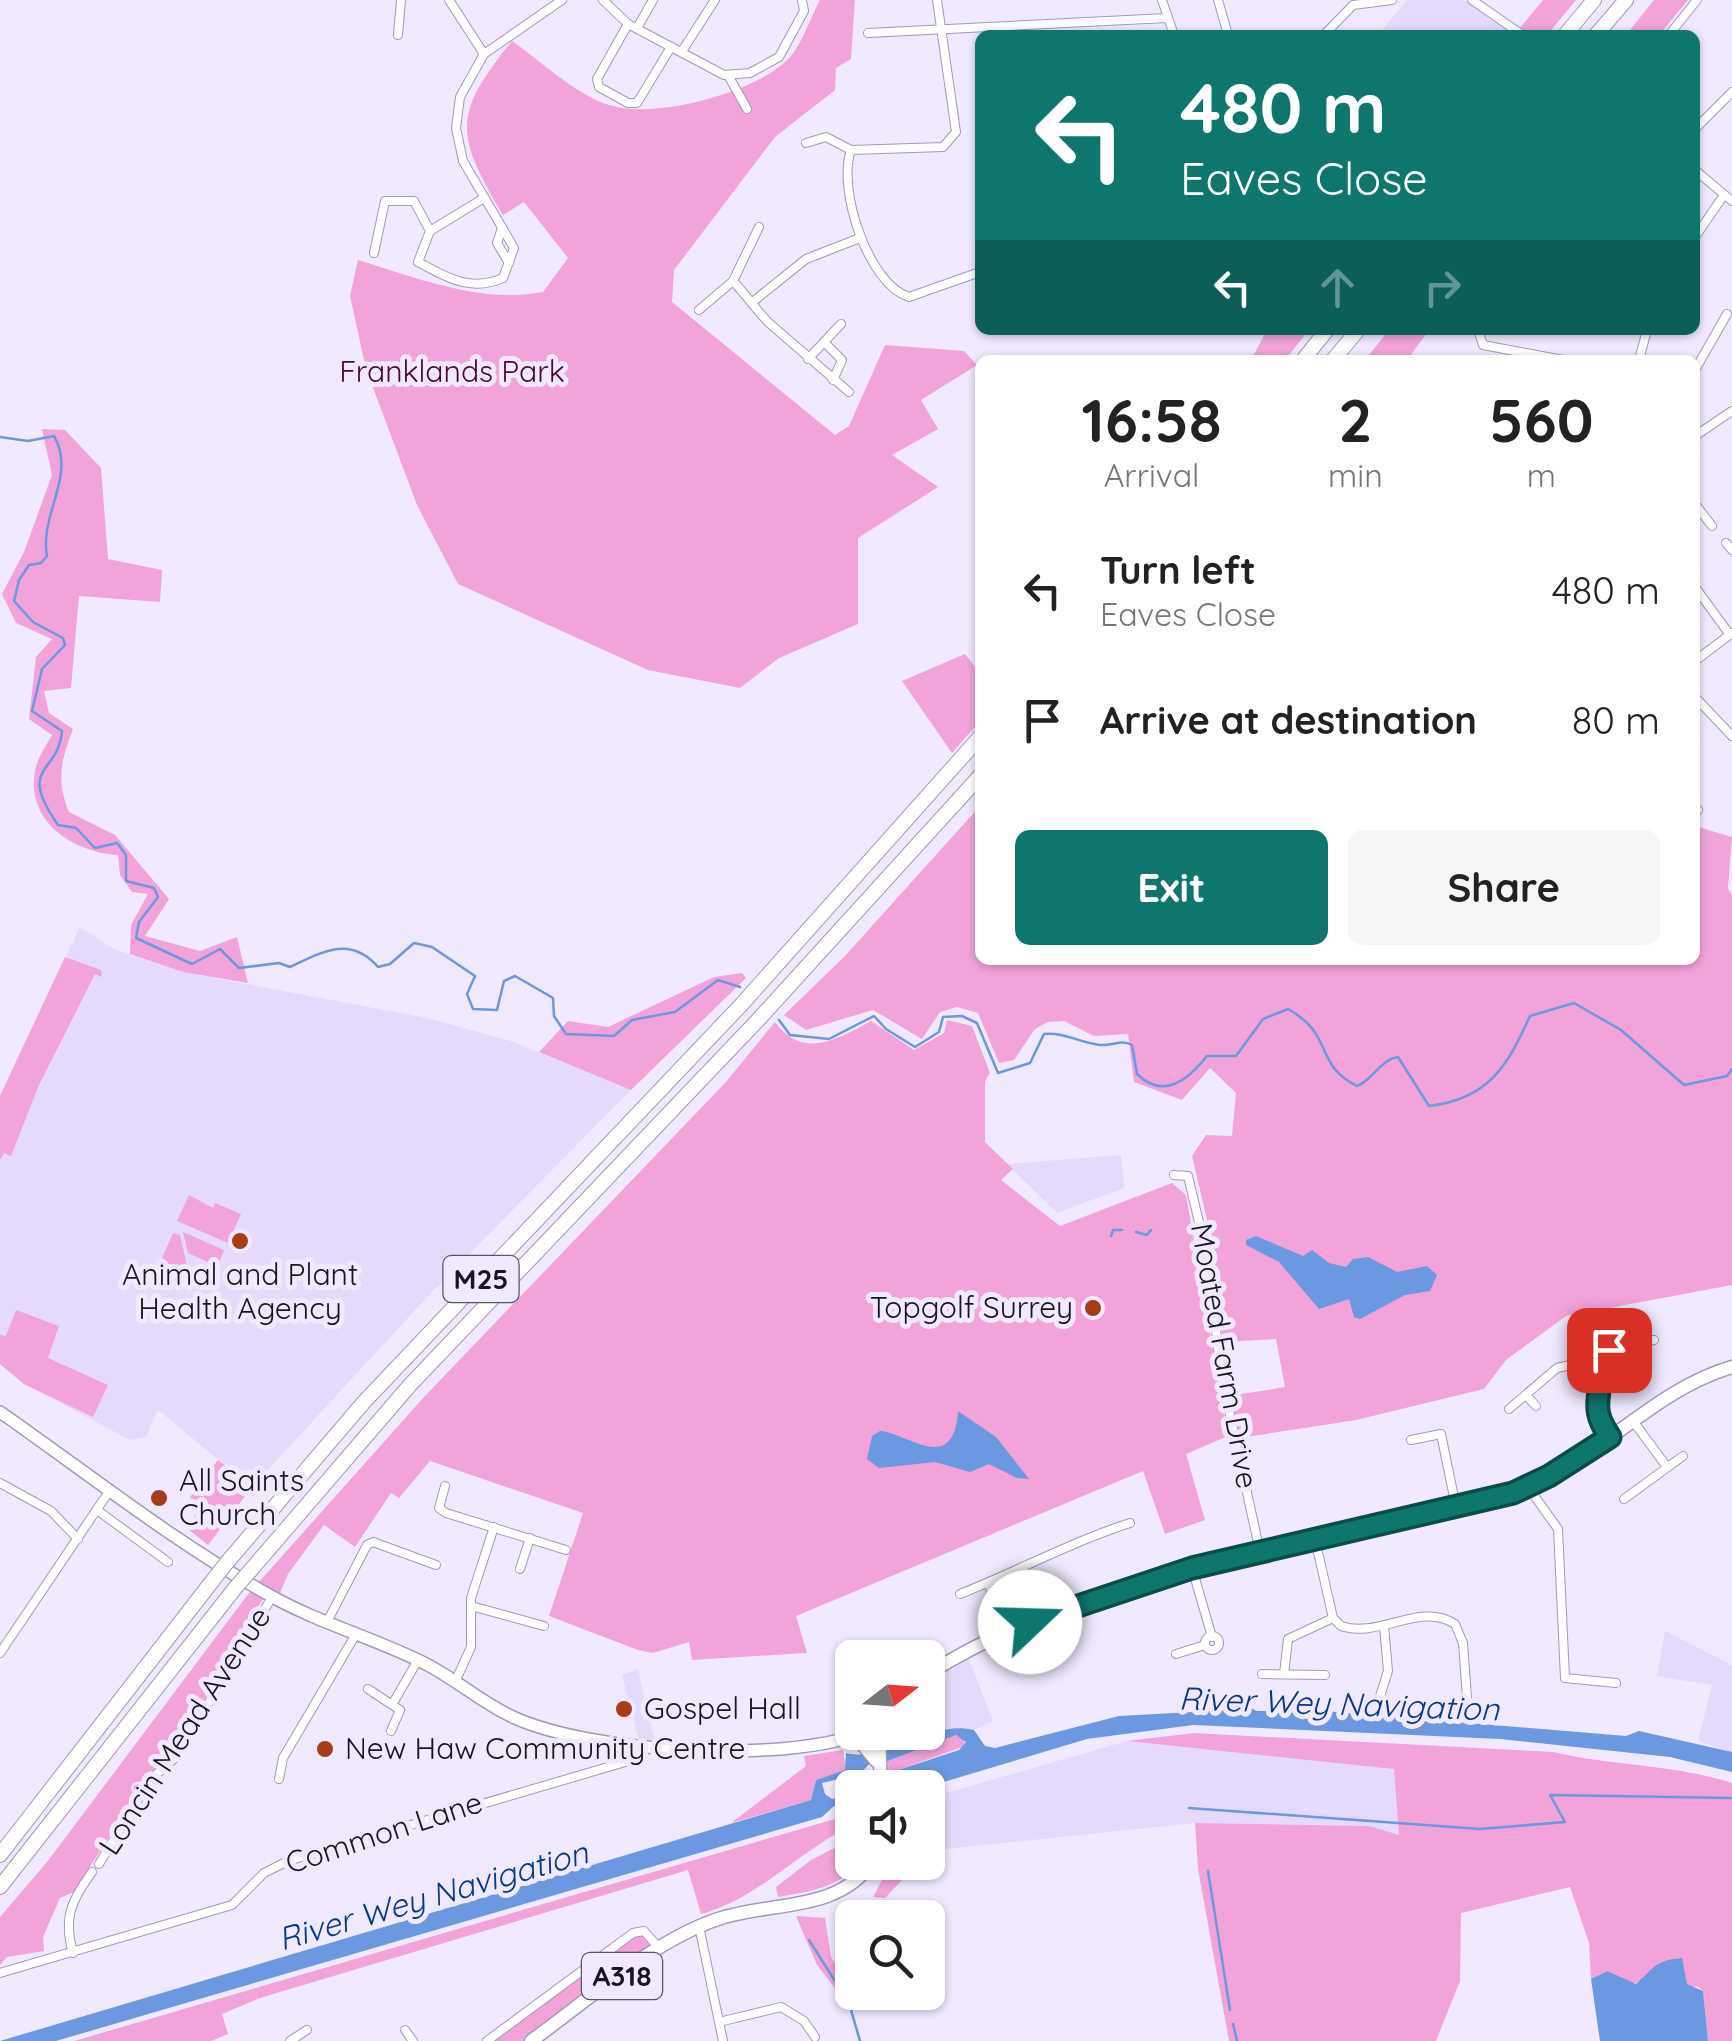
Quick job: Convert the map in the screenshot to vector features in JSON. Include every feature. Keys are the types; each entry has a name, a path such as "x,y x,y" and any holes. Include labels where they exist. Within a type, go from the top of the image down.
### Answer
{"highway":[{"path":"1570,30 1594,0"},
{"path":"1600,30 1626,0"},
{"path":"1307,355 1324,335"},
{"path":"1337,355 1354,335"},
{"name":"M25","path":"0,1855 229,1560 364,1402 756,989 975,744"},
{"name":"M25","path":"0,1887 236,1587 410,1385 758,1020 975,781"}],"main road":[{"path":"945,1665 1008,1632 1192,1568 1528,1487 1610,1437 1681,1386 1732,1367"},
{"path":"0,1412 272,1597 418,1660 498,1709 542,1728 585,1740 640,1744 766,1749 835,1742"},
{"name":"A318","path":"531,2041 660,1949 699,1926 737,1912 840,1893 853,1880"}],"street":[{"path":"398,35 402,0"},
{"path":"449,0 484,54"},
{"path":"484,198 430,231 418,262 453,282 486,286 504,278 514,248 462,160 456,128 460,96 484,54 550,3 562,0"},
{"path":"603,0 628,24 728,75 750,73 779,57 804,12 802,0"},
{"path":"638,28 654,0"},
{"path":"682,51 715,0"},
{"path":"806,142 826,136 851,150 943,147 952,142 956,132 937,0"},
{"path":"1162,0 1172,30"},
{"path":"1218,0 1227,30"},
{"path":"1328,30 1346,10 1364,2 1392,0"},
{"path":"1472,0 1516,30"},
{"path":"1488,10 1496,0"},
{"path":"1673,30 1698,0"},
{"path":"1340,1 1346,10"},
{"path":"868,33 1167,18"},
{"path":"628,24 596,79 599,88 628,103 640,100 671,47"},
{"path":"728,75 747,109"},
{"path":"1700,124 1732,92"},
{"path":"851,150 849,181 860,238 884,276 909,297 975,274"},
{"path":"1700,174 1728,198 1700,230"},
{"path":"374,253 384,201 414,202 430,231"},
{"path":"699,310 733,281 759,227"},
{"path":"755,300 806,259 860,238"},
{"path":"733,281 755,300 759,313 849,392"},
{"path":"1700,361 1727,314"},
{"path":"808,359 841,324"},
{"path":"1480,335 1483,345 1529,355"},
{"path":"824,342 842,360 833,380"},
{"path":"1700,432 1732,410"},
{"path":"1700,510 1712,526"},
{"path":"1700,594 1731,634 1700,657"},
{"path":"1700,702 1732,736"},
{"name":"Moated Farm Drive","path":"1174,1175 1188,1176 1198,1208 1221,1374 1260,1552"},
{"path":"1595,1365 1613,1348 1654,1340"},
{"path":"1508,1408 1562,1366 1584,1361 1595,1365 1600,1378 1596,1412 1610,1437"},
{"path":"1526,1394 1536,1406"},
{"path":"1632,1421 1667,1467"},
{"path":"1411,1440 1441,1434 1456,1507"},
{"path":"1624,1499 1683,1456"},
{"path":"0,1496 3,1486 51,1512 78,1539"},
{"path":"445,1486 439,1508 566,1550"},
{"path":"1528,1487 1558,1529 1565,1678 1616,1683"},
{"path":"0,1653 110,1490"},
{"path":"97,1510 168,1562"},
{"path":"960,1594 1118,1522 1130,1523"},
{"path":"456,1680 471,1648 471,1606 494,1527"},
{"path":"520,1569 530,1538"},
{"path":"1316,1539 1333,1618 1347,1629 1384,1626 1430,1615 1448,1620 1463,1643 1467,1698"},
{"path":"327,1622 362,1550 374,1542 436,1565"},
{"path":"1176,1654 1205,1645 1212,1636 1192,1568"},
{"path":"988,1583 1008,1632"},
{"name":"Loncin Mead Avenue","path":"99,1864 150,1780 176,1757 272,1597"},
{"path":"471,1606 544,1626"},
{"path":"1284,1674 1288,1639 1333,1618"},
{"path":"1376,1709 1388,1670 1384,1626"},
{"path":"279,1778 283,1758 356,1634"},
{"path":"393,1703 418,1660"},
{"path":"1262,1674 1325,1675"},
{"path":"1466,1680 1480,1679"},
{"path":"368,1689 393,1703 400,1714 391,1731"},
{"name":"Common Lane","path":"0,1973 232,1905 264,1873 288,1861 632,1760 638,1756 640,1744"},
{"path":"73,1953 66,1917 92,1872"},
{"path":"699,1926 723,2041"},
{"path":"486,2041 638,1931 644,1931 660,1949"},
{"path":"719,2022 781,2007 804,2021 815,2037"},
{"path":"290,2041 307,2030"},
{"path":"405,2030 413,2041"}],"shaded area":[{"path":"1407,0 1464,0 1511,30 1382,30"},
{"name":"Animal and Plant Health Agency","path":"80,927 114,949 183,972 427,1018 511,1041 631,1090 430,1294 252,1487 158,1410 146,1437 130,1440 24,1384 0,1364 0,1096"},
{"path":"1121,1155 1124,1188 1057,1213 1007,1164"},
{"path":"1665,1631 1732,1665 1732,1752 1698,1741 1712,1685 1657,1676"},
{"path":"969,1659 993,1721 974,1730 945,1732 945,1674"},
{"path":"638,1669 655,1740 639,1740 622,1675"},
{"path":"1127,1741 1394,1768 1400,1836 1369,1826 1195,1823 945,1849 945,1793"}],"green space":[{"name":"Franklands Park","path":"820,0 855,0 851,59 836,68 835,90 775,137 674,270 672,302 835,435 849,426 885,345 964,351 975,366 921,400 938,429 892,455 938,487 858,538 858,624 779,658 740,688 648,670 458,584 417,505 366,369 350,296 358,260 449,287 520,295 543,292 568,258 524,202 503,215 469,144 470,107 492,66 512,41 571,86 597,100 629,109 652,109 706,100 756,81 791,56"},
{"path":"1543,0 1576,0 1551,30 1518,30"},
{"path":"1654,0 1688,0 1663,30 1630,30"},
{"path":"1264,335 1305,335 1289,355 1254,355"},
{"path":"1385,335 1425,335 1411,355 1369,355"},
{"path":"42,429 65,430 101,468 108,559 162,570 160,602 79,596 71,688 44,691 49,713 73,729 62,771 62,790 69,812 115,835 169,899 145,936 200,951 237,937 248,983 183,972 130,954 131,925 148,894 132,892 120,875 118,855 70,841 45,819 38,805 35,771 52,735 29,719 36,657 52,639 16,623 2,594 24,552 52,475"},
{"path":"965,654 975,667 975,727 952,753 902,681"},
{"path":"975,812 975,965 1700,965 1700,827 1732,837 1728,888 1732,896 1732,1285 1566,1316 1506,1360 1484,1389 1356,1420 1240,1438 1230,1396 1285,1387 1276,1339 1223,1342 1208,1224 1192,1156 1206,1135 1232,1136 1236,1093 1210,1068 1182,1100 1134,1082 1128,1034 1094,1036 1064,1021 1048,1022 1035,1029 1014,1060 999,1063 978,1013 957,1007 940,1012 922,1039 873,1010 806,1030 784,1015 845,956"},
{"path":"65,957 101,970 102,977 95,974 39,1085 11,1156 4,1153 0,1160 0,1096"},
{"path":"742,973 746,978 631,1090 539,1052 568,1021 608,1027 714,977"},
{"name":"Topgolf Surrey","path":"947,1020 972,1026 990,1073 985,1081 985,1142 1013,1169 1001,1180 1060,1226 1172,1183 1186,1195 1228,1436 1186,1454 1205,1520 1165,1534 1143,1471 796,1616 807,1653 692,1660 689,1642 653,1653 549,1616 583,1513 430,1461 399,1498 391,1493 355,1547 324,1525 288,1574 280,1593 259,1582 424,1397 725,1083 775,1022 797,1041 820,1043 871,1021 914,1050 944,1033"},
{"path":"189,1195 213,1208 215,1203 241,1214 228,1243 177,1221"},
{"path":"183,1232 224,1250 214,1276 205,1279 202,1270 210,1263 188,1253"},
{"path":"173,1233 180,1235 188,1270 195,1271 192,1282 165,1270 168,1262 162,1258"},
{"path":"16,1310 59,1326 48,1358 108,1385 93,1417 24,1384 0,1364 0,1335 6,1336"},
{"path":"218,1460 252,1487 208,1545 188,1529 199,1507 190,1497"},
{"path":"252,1589 264,1597 173,1753 147,1777 74,1892 60,1898 43,1937 44,1951 7,1957 0,1965 0,1917 47,1862"},
{"path":"1194,1733 1553,1752 1688,1772 1732,1783 1732,2041 1708,2041 1703,1991 1698,1987 1640,1981 1630,1985 1607,1971 1591,1979 1589,1943 1570,1887 1461,1913 1460,1981 1436,2041 1229,2041 1198,1869 1195,1823 1369,1826 1399,1835 1394,1769 1127,1741"},
{"path":"956,1735 964,1738 965,1746 888,1770 888,1761 917,1750 945,1750 945,1739"},
{"path":"843,1750 846,1770 835,1770 835,1774 816,1780 811,1800 731,1823 806,1766 804,1756"},
{"path":"835,1819 835,1835 760,1886 701,1914 688,1870 260,1998 222,2014 228,2034 211,2041 74,2041"},
{"path":"835,1848 835,1880 839,1880 778,1897 776,1887 811,1860"},
{"path":"882,1880 902,1880 885,1898 873,1897"},
{"path":"796,1916 825,1918 835,1964 835,1988 817,1965"},
{"path":"641,1933 658,1951 531,2041 491,2041"}],"water":[{"path":"1256,1236 1303,1256 1312,1250 1329,1263 1346,1267 1353,1259 1368,1257 1397,1272 1427,1266 1437,1275 1430,1291 1405,1295 1360,1319 1354,1317 1349,1299 1319,1309 1279,1262 1246,1245 1246,1240"},
{"path":"958,1411 996,1437 1029,1479 1017,1478 989,1464 970,1472 935,1462 879,1468 867,1459 872,1436 880,1431 927,1446 938,1447 948,1442 955,1431"},
{"path":"1248,1705 1256,1711 1312,1710 1626,1736 1639,1731 1732,1752 1732,1772 1670,1757 1500,1739 1193,1725 1087,1739 945,1782 945,1770 898,1770 959,1750 966,1742 956,1735 945,1739 945,1730 974,1730 985,1746 995,1748 1119,1716 1247,1709"},
{"path":"917,1750 870,1763 864,1770 845,1770 846,1753"},
{"path":"835,1773 835,1780 822,1783 825,1794 835,1798 835,1806 822,1817 56,2041 0,2041 811,1800 816,1780"},
{"path":"1682,1958 1687,1984 1703,1991 1708,2041 1600,2041 1591,1979 1607,1971 1636,1984 1660,1963"}],"waterway":[{"path":"0,437 28,441 54,436 60,451 60,480 48,525 47,556 41,563 29,565 19,580 14,601 33,622 63,638 65,645 42,669 32,711 62,731 40,780 40,791 58,825 76,828 95,848 117,843 126,855 126,881 154,888 158,897 139,922 136,938 192,964 220,949 239,968 279,963 290,967 336,949 357,951 378,967 390,964 414,943 432,947 475,976 467,994 473,1009 497,1010 504,981 515,976 553,998 554,1016 566,1034 614,1036 632,1020 675,1012 718,980 740,987"},
{"path":"779,1020 790,1035 829,1039 874,1016 886,1029 915,1047 939,1032 943,1017 962,1016 977,1023 998,1073 1030,1063 1044,1034 1100,1045 1124,1043 1132,1045 1137,1074 1156,1086 1166,1086 1192,1073 1207,1056 1236,1056 1263,1019 1288,1009 1312,1029 1343,1077 1357,1086 1398,1057 1429,1106 1467,1096 1482,1087 1504,1064 1530,1016 1574,1003 1621,1030 1684,1085 1727,1076 1732,1069"},
{"path":"1111,1236 1113,1230 1122,1230"},
{"path":"1136,1232 1147,1235 1151,1230"},
{"path":"1189,1808 1480,1829 1565,1822 1550,1795 1732,1798"},
{"path":"1208,1871 1230,2010"},
{"path":"809,1940 849,2003 860,2041"},
{"path":"1233,2024 1237,2041"}],"place":[{"name":"Animal and Plant Health Agency","path":"240,1241"},
{"name":"Topgolf Surrey","path":"1093,1308"},
{"name":"All Saints Church","path":"159,1498"},
{"name":"Gospel Hall","path":"624,1709"},
{"name":"New Haw Community Centre","path":"325,1749"}],"route":[{"path":"1030,1622 1192,1568 1528,1487 1610,1437 1599,1422 1595,1406 1600,1382 1595,1365 1609,1350"}],"water label":[{"name":"River Wey Navigation","path":"1339,1704"},
{"name":"River Wey Navigation","path":"433,1896"}]}
